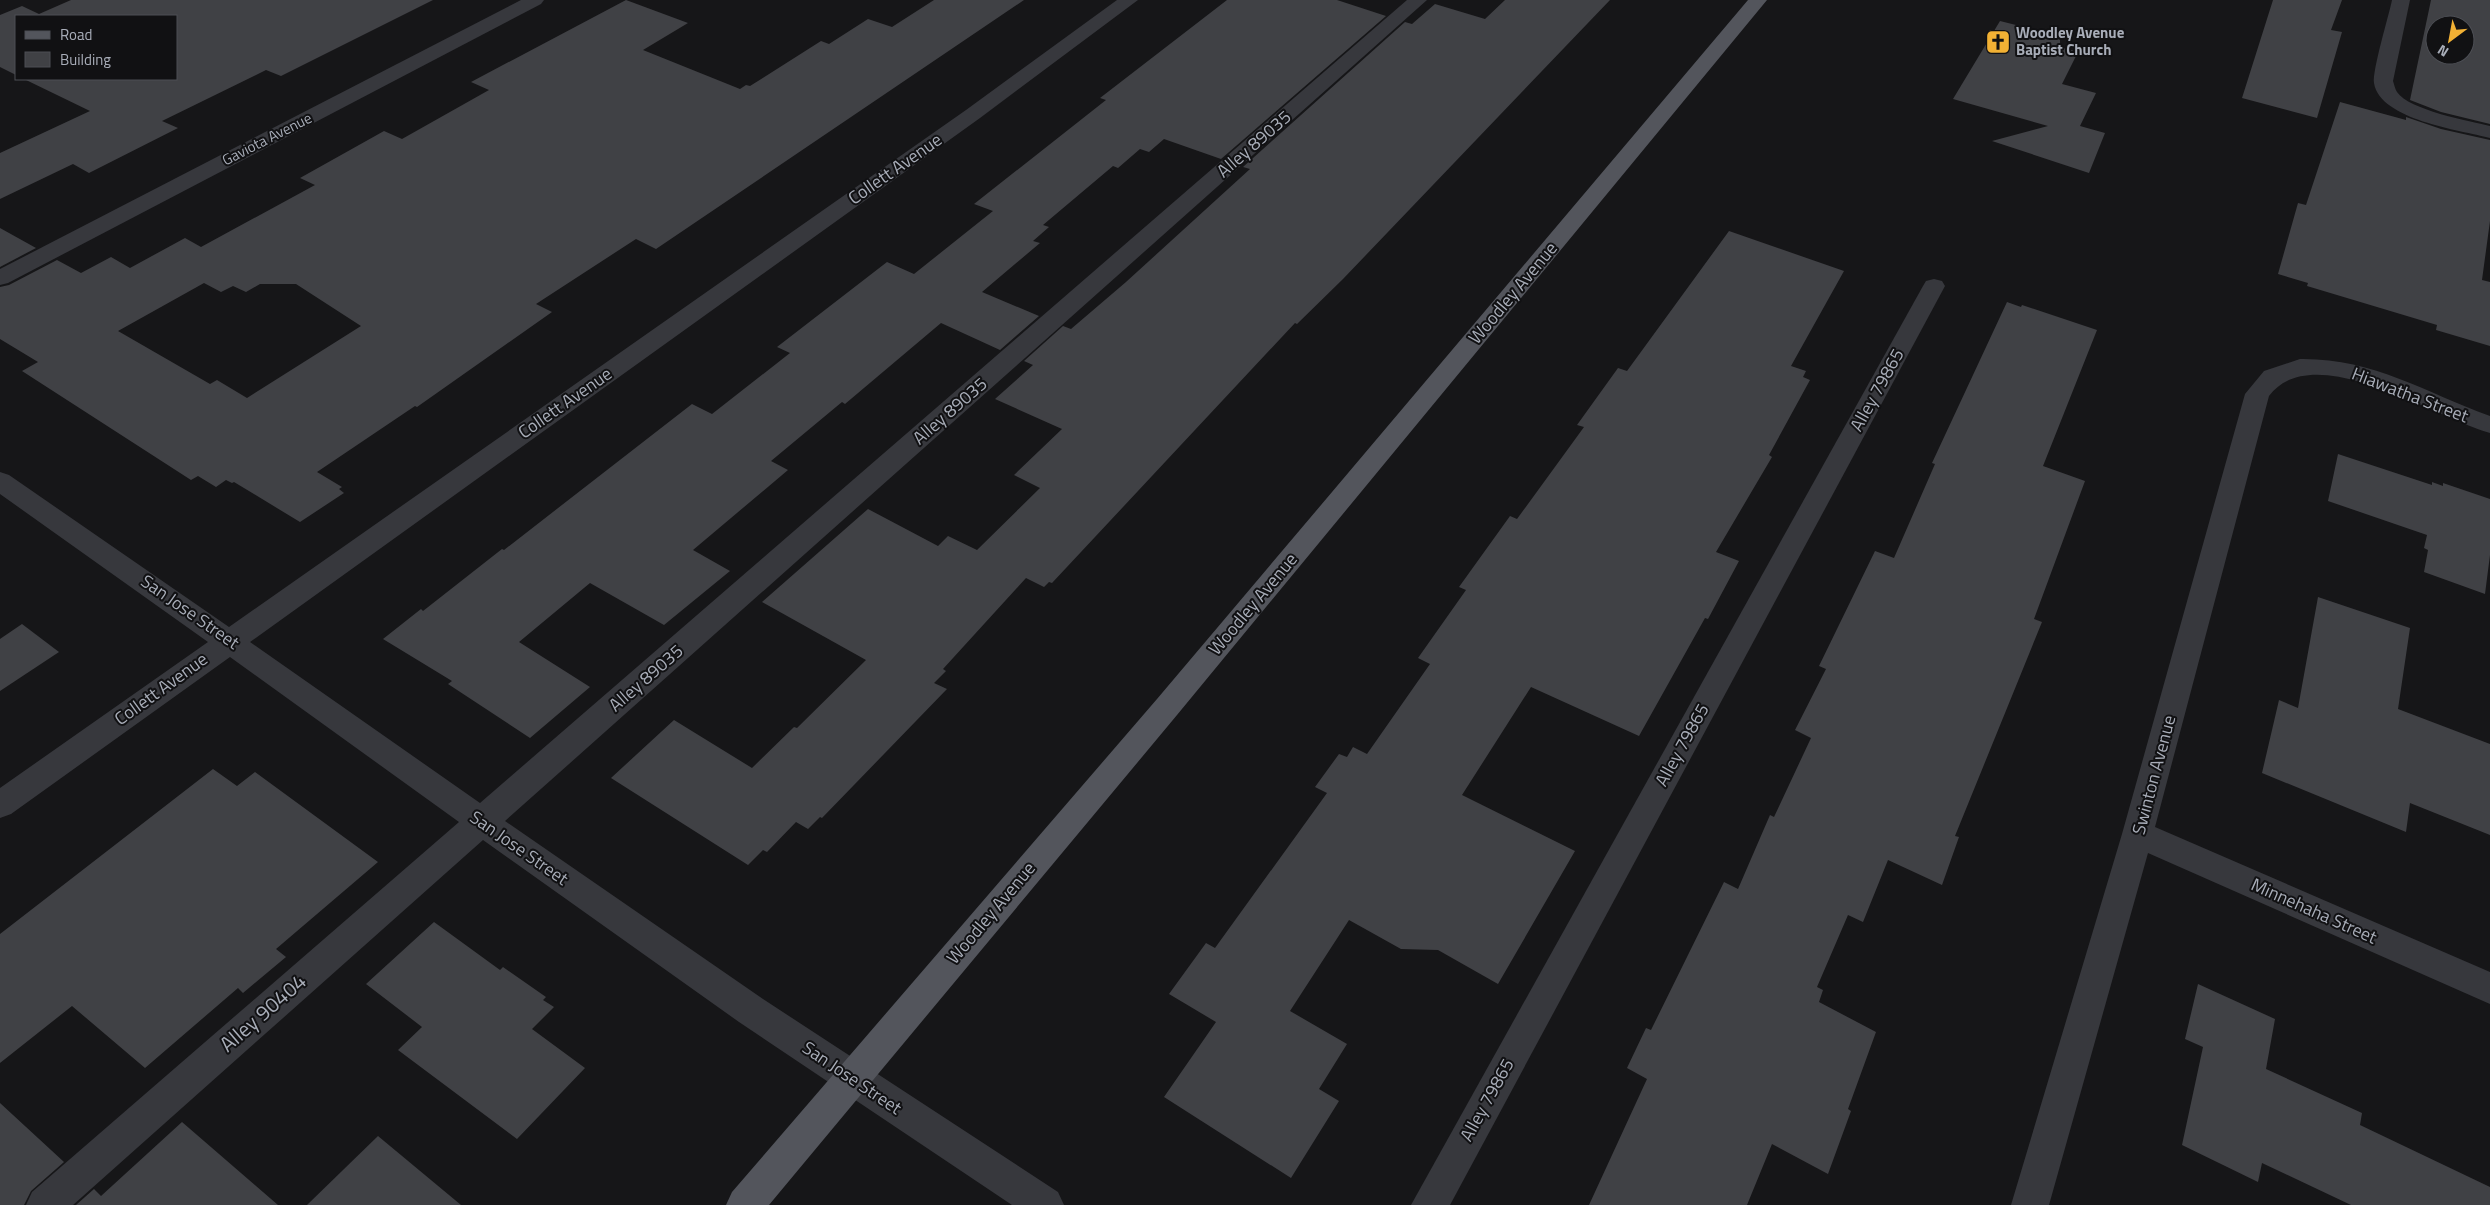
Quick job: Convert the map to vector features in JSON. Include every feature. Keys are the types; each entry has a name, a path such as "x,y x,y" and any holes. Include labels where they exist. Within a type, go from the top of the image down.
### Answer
{"main road":[{"name":"Woodley Avenue","path":"745,1205 1173,699 1758,0"}],"street":[{"name":"Gaviota Avenue","path":"0,278 535,0"},
{"name":"Collett Avenue","path":"0,804 965,120 1129,0"},
{"name":"Alley 89035","path":"482,822 1418,0"},
{"path":"2401,0 2384,81 2385,90 2391,98 2405,106 2430,116 2490,132"},
{"name":"Alley 79865","path":"1430,1205 1934,286"},
{"name":"Hiawatha Street","path":"2299,366 2334,367 2383,381 2464,417 2490,425"},
{"name":"Swinton Avenue","path":"2030,1205 2138,834 2257,394 2273,376 2299,366"},
{"name":"San Jose Street","path":"0,481 230,640 482,822 704,978 1045,1205"},
{"name":"Alley 90404","path":"45,1205 482,822"},
{"name":"Minnehaha Street","path":"2138,834 2490,988"}],"building":[{"path":"71,0 433,0 281,76 266,70 162,121 178,128 89,173 73,164 0,199 0,153 90,111 26,80 178,80 178,15 15,15 15,74 0,67 0,15 22,6 39,14"},
{"path":"626,0 688,23 643,50 740,89 746,85 750,86 821,41 829,44 868,19 892,27 934,0 1024,0 656,249 636,239 536,304 552,312 417,407 415,406 317,472 342,487 339,489 344,493 300,522 234,482 226,480 216,487 198,476 191,480 22,371 38,362 0,339 0,287 9,285 57,260 81,273 111,257 130,268 185,238 201,247 315,185 300,178 384,131 402,139 489,90 471,82","holes":["204,283 221,292 233,286 246,292 260,284 296,284 361,326 247,398 217,380 210,384 118,331"]},
{"path":"1227,0 1337,0 1386,16 1221,159 1164,139 1149,152 1140,149 1118,168 1113,166 1043,225 1049,227 1033,241 1040,243 982,292 1039,316 1000,350 941,323 845,404 842,402 771,461 788,470 693,550 730,571 664,625 590,583 519,642 590,687 530,738 448,684 452,681 383,639 421,609 423,611 502,549 504,550 692,404 712,414 790,353 777,347 887,262 914,274 993,211 974,204 1106,100 1100,98"},
{"path":"1505,0 1610,0 1343,279 1297,324 1295,323 1052,583 1049,582 1044,587 1026,578 943,669 946,671 934,683 947,689 822,818 820,817 808,829 796,822 767,852 763,850 748,865 611,778 674,720 752,768 794,727 797,728 866,660 762,602 868,509 938,546 948,536 977,550 1040,488 1014,475 1062,429 995,399 1033,365 1024,361 1063,326 1071,329 1126,282 1250,169 1243,167 1405,22 1412,24 1435,4 1485,19"},
{"path":"2273,0 2342,0 2331,30 2342,32 2317,118 2242,98"},
{"path":"2431,0 2490,0 2490,124 2441,112 2410,100 2425,29 2425,65 2475,65 2475,15 2428,15"},
{"path":"2000,21 2060,36 2060,47 2078,52 2062,84 2096,93 2080,126 2105,133 2089,173 1992,141 2048,126 1953,99"},
{"path":"2340,102 2406,120 2406,117 2441,129 2490,140 2490,221 2482,280 2490,282 2490,346 2436,330 2437,325 2307,286 2308,283 2278,274 2298,203 2306,205"},
{"path":"0,228 36,248 0,267"},
{"path":"1729,231 1844,271 1791,366 1806,371 1803,377 1810,380 1769,455 1772,457 1716,552 1739,561 1708,619 1705,618 1639,736 1531,687 1462,795 1575,851 1498,984 1438,950 1401,949 1349,920 1290,1011 1347,1044 1319,1089 1339,1101 1291,1178 1164,1097 1216,1022 1169,994 1206,943 1215,948 1327,793 1315,787 1339,754 1347,757 1353,747 1367,754 1430,664 1418,658 1466,590 1459,587 1510,516 1517,519 1584,427 1577,425 1618,368 1627,371"},
{"path":"2007,302 2021,307 2022,305 2097,330 2043,466 2085,481 2034,619 2042,622 1955,836 1959,837 1942,885 1888,860 1863,922 1848,915 1817,987 1823,990 1819,1002 1876,1032 1848,1109 1851,1111 1828,1174 1772,1144 1747,1205 1589,1205 1647,1079 1627,1068 1646,1028 1651,1030 1724,882 1738,889 1770,815 1774,817 1811,738 1795,730 1826,669 1819,666 1875,551 1894,558 1935,464 1932,463"},
{"path":"2338,454 2432,485 2432,482 2443,486 2443,483 2490,499 2490,555 2485,594 2424,572 2428,550 2424,548 2427,535 2328,501"},
{"path":"2318,597 2410,628 2398,709 2490,744 2490,835 2410,803 2406,832 2262,773 2279,700 2298,708"},
{"path":"22,624 59,652 0,691 0,639"},
{"path":"213,769 237,786 255,772 378,862 276,949 286,957 243,993 238,988 145,1068 72,1006 0,1063 0,934"},
{"path":"434,922 500,970 503,967 546,997 543,1000 554,1007 532,1029 585,1068 517,1139 398,1050 422,1027 366,984"},
{"path":"2198,984 2275,1019 2266,1069 2362,1113 2360,1125 2490,1187 2490,1205 2351,1205 2262,1163 2258,1182 2182,1145 2203,1047 2185,1039"},
{"path":"0,1103 64,1162 31,1191 24,1205 0,1205"},
{"path":"182,1122 278,1205 76,1205 94,1189 101,1196"},
{"path":"378,1136 461,1205 307,1205"}],"place":[{"name":"Woodley Avenue Baptist Church","path":"1998,42"}]}
